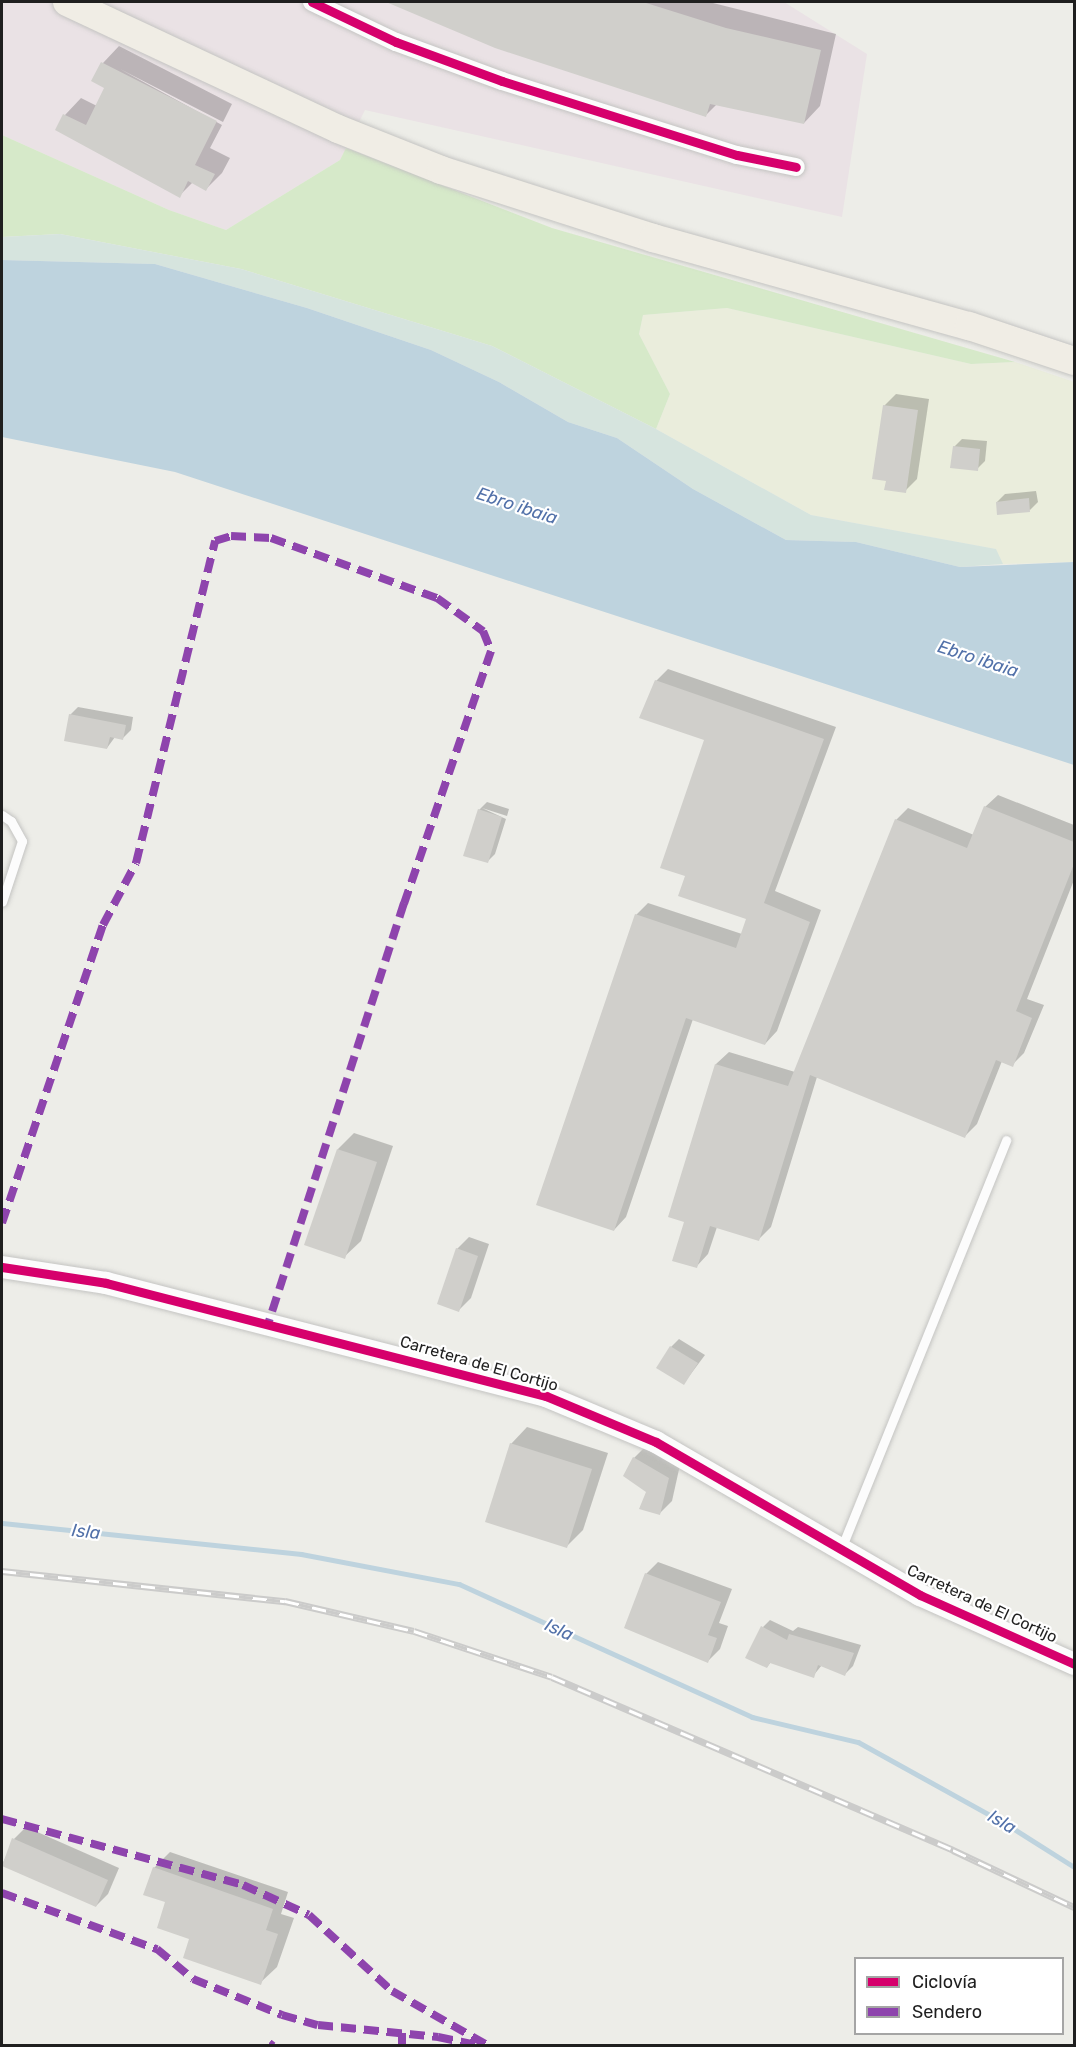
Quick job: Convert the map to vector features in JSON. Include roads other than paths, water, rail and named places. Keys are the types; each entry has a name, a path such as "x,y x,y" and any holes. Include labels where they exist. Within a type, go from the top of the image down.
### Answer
{"main road":[{"path":"67,2 338,129 441,170 653,238 969,326 1074,361"}],"street":[{"path":"312,2 396,42 523,88 737,155 796,167"},
{"name":"Carretera de El Cortijo","path":"2,1267 106,1284 546,1396 656,1442 920,1595 1074,1664"}],"lane":[{"path":"2,815 11,821 22,841 2,902"},
{"path":"841,1549 1006,1140"}],"water":[{"name":"Ebro ibaia","path":"2,260 155,264 307,308 431,350 499,382 568,422 617,438 693,489 786,540 856,542 960,567 1074,562 1074,765 175,472 2,437"}],"waterway":[{"name":"Isla","path":"2,1523 301,1554 459,1584 752,1717 858,1742 1006,1824 1074,1867"}],"railway":[{"path":"2,1571 285,1601 414,1631 552,1677 953,1850 1074,1907"}]}
